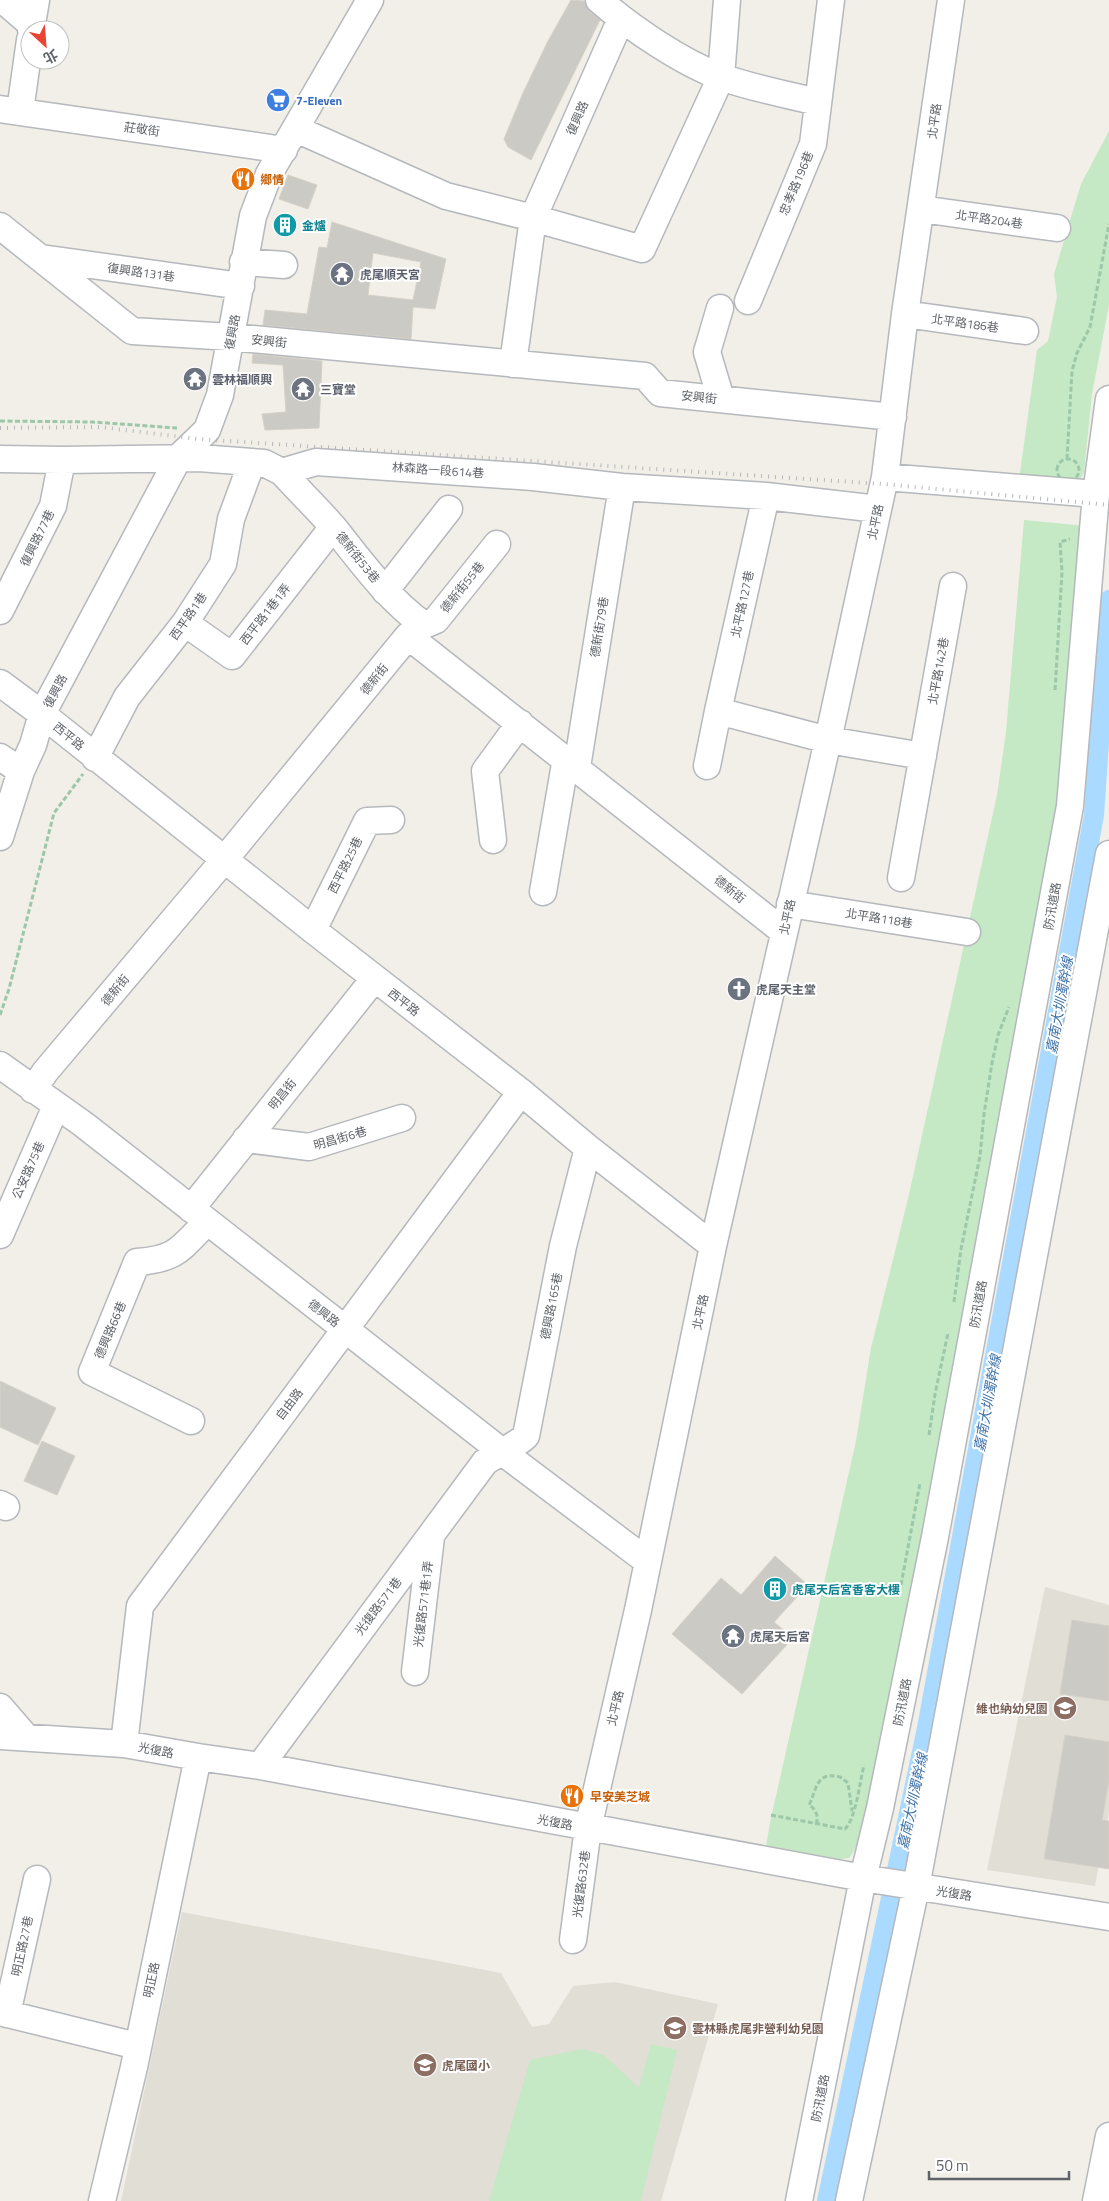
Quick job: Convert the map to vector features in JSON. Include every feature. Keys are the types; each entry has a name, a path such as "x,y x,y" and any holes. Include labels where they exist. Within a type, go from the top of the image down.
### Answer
{"street":[{"path":"3,0 27,20"},
{"name":"復興路","path":"0,683 42,714 178,457 206,430 220,395 253,216 269,174 370,0"},
{"path":"599,0 621,19 673,52 721,76 817,102"},
{"path":"721,76 727,0"},
{"name":"忠孝路196巷","path":"748,301 812,144 830,0"},
{"name":"北平路","path":"588,1828 647,1561 713,1246 828,740 885,476 905,314 951,0"},
{"name":"復興路","path":"533,218 621,19"},
{"path":"10,110 20,70"},
{"name":"莊敬街","path":"10,110 290,139 446,196 642,249 721,76"},
{"name":"北平路204巷","path":"921,209 1057,228"},
{"path":"513,364 533,218"},
{"name":"安興街","path":"0,226 132,331 231,337 645,376 660,393 893,417"},
{"name":"復興路131巷","path":"40,258 242,274 284,265"},
{"path":"720,308 707,352 721,400"},
{"name":"北平路186巷","path":"905,314 1024,331"},
{"name":"防汛道路","path":"799,2201 869,1879 880,1808 935,1537 1070,806 1094,523 1101,485 1109,400"},
{"path":"0,459 62,460 178,457 264,463 282,472"},
{"name":"復興路77巷","path":"0,611 52,506 62,460"},
{"name":"西平路1巷","path":"95,758 127,696 186,623 223,564 231,519 252,462"},
{"name":"林森路一段614巷","path":"282,472 316,462 533,478 622,487 766,496 878,508"},
{"name":"德新街53巷","path":"282,472 333,527 406,612 416,631"},
{"path":"885,476 1101,485"},
{"name":"德新街79巷","path":"543,892 571,763 622,487"},
{"name":"北平路127巷","path":"707,766 766,496"},
{"path":"386,591 450,509"},
{"name":"西平路1巷1弄","path":"186,623 232,656 333,527"},
{"name":"德新街55巷","path":"416,631 436,620 497,544"},
{"name":"北平路142巷","path":"901,878 953,586"},
{"name":"德新街","path":"33,1090 45,1072 416,631 520,723 784,932"},
{"path":"718,711 828,740 923,756"},
{"path":"0,837 10,764 33,745 42,714"},
{"name":"西平路","path":"42,714 95,758 374,979 521,1092 588,1148 713,1246"},
{"path":"493,840 485,772 520,723"},
{"name":"西平路25巷","path":"313,930 367,821 391,820"},
{"path":"849,2201 1109,854"},
{"name":"北平路118巷","path":"790,904 968,932"},
{"name":"明昌街","path":"199,1216 246,1139 374,979"},
{"name":"德興路","path":"0,1065 56,1106 647,1561"},
{"name":"自由路","path":"124,1744 140,1606 521,1092"},
{"name":"公安路75巷","path":"0,1235 56,1106"},
{"name":"明昌街6巷","path":"246,1139 309,1147 402,1118"},
{"name":"德興路165巷","path":"502,1451 518,1444 526,1436 563,1246 588,1148"},
{"name":"德興路66巷","path":"191,1421 92,1372 137,1262 157,1261 176,1254 199,1216"},
{"name":"光復路571巷","path":"260,1766 485,1462 502,1451"},
{"name":"光復路571巷1弄","path":"415,1672 431,1535"},
{"path":"0,1707 26,1737"},
{"name":"光復路","path":"0,1736 124,1744 198,1758 260,1766 869,1879 1109,1917"},
{"name":"明正路","path":"102,2201 198,1758"},
{"name":"光復路632巷","path":"573,1940 588,1828"},
{"name":"明正路27巷","path":"37,1879 4,2013 137,2046"},
{"path":"1096,2201 1109,2136"}],"path":[{"path":"1067,459 1072,371 1077,353 1090,327 1109,224"},
{"path":"0,421 93,422 206,430"},
{"path":"1055,692 1062,572 1060,542 1075,536 1077,523 1094,523"},
{"name":"西平路","path":"0,1015 9,989 54,813 95,758"},
{"path":"954,1304 961,1249 980,1156 992,1063 998,1035 1010,1004"},
{"path":"928,1442 935,1394 948,1331"},
{"path":"900,1591 922,1476"},
{"path":"771,1815 845,1829 852,1815 865,1759"},
{"path":"816,1824 818,1819 816,1813 809,1805 813,1790 818,1782 832,1775 840,1777 848,1784 852,1815"}],"shaded area":[{"name":"維也納幼兒園","path":"1045,1587 1109,1605 1109,1812 1095,1886 987,1870"},
{"name":"虎尾國小","path":"182,1912 501,1973 532,2027 549,2024 573,1986 615,1982 718,2004 661,2201 121,2201"}],"green space":[{"path":"1109,131 1109,305 1092,394 1084,472 1079,481 1019,480 1037,350 1048,341 1057,297 1054,274 1081,184"},
{"path":"1024,520 1086,526 1059,808 947,1417 865,1827 849,1858 840,1859 766,1846 856,1441 871,1348 908,1199 997,795 1006,732"},
{"path":"651,2044 677,2050 641,2201 489,2201 530,2060 582,2049 604,2055 639,2088"}],"building":[{"path":"571,0 584,1 589,11 600,20 531,160 508,147 504,139 523,93 548,41"},
{"path":"288,175 317,185 308,209 279,199"},
{"path":"332,222 446,259 435,309 413,307 411,339 263,325 265,310 307,314 319,247 327,248","holes":["373,253 421,262 413,300 368,295"]},
{"name":"三寶堂","path":"253,354 322,361 319,428 265,430 262,414 286,412 283,365 252,363"},
{"path":"0,1381 56,1408 38,1445 0,1427"},
{"path":"42,1441 75,1456 57,1495 24,1481"},
{"name":"虎尾天后宮","path":"775,1556 808,1585 774,1622 793,1638 742,1694 672,1634 721,1578 741,1595"},
{"path":"1072,1620 1109,1626 1109,1701 1060,1694"},
{"path":"1065,1735 1109,1742 1109,1781 1102,1820 1109,1821 1109,1869 1044,1859"}],"waterway":[{"name":"嘉南大圳濁幹線","path":"827,2201 927,1728 1094,815 1109,600"}],"railway":[{"path":"0,428 100,427 198,439 883,484 1109,505"}],"place":[{"name":"7-Eleven","path":"278,100"},
{"name":"鄉情","path":"243,179"},
{"name":"金爐","path":"285,225"},
{"name":"虎尾順天宮","path":"342,274"},
{"name":"雲林福順興","path":"195,379"},
{"name":"三寶堂","path":"303,389"},
{"name":"虎尾天主堂","path":"739,989"},
{"name":"虎尾天后宮香客大樓","path":"775,1589"},
{"name":"虎尾天后宮","path":"733,1636"},
{"name":"維也納幼兒園","path":"1065,1708"},
{"name":"早安美芝城","path":"572,1796"},
{"name":"雲林縣虎尾非營利幼兒園","path":"675,2028"},
{"name":"虎尾國小","path":"425,2065"}]}
